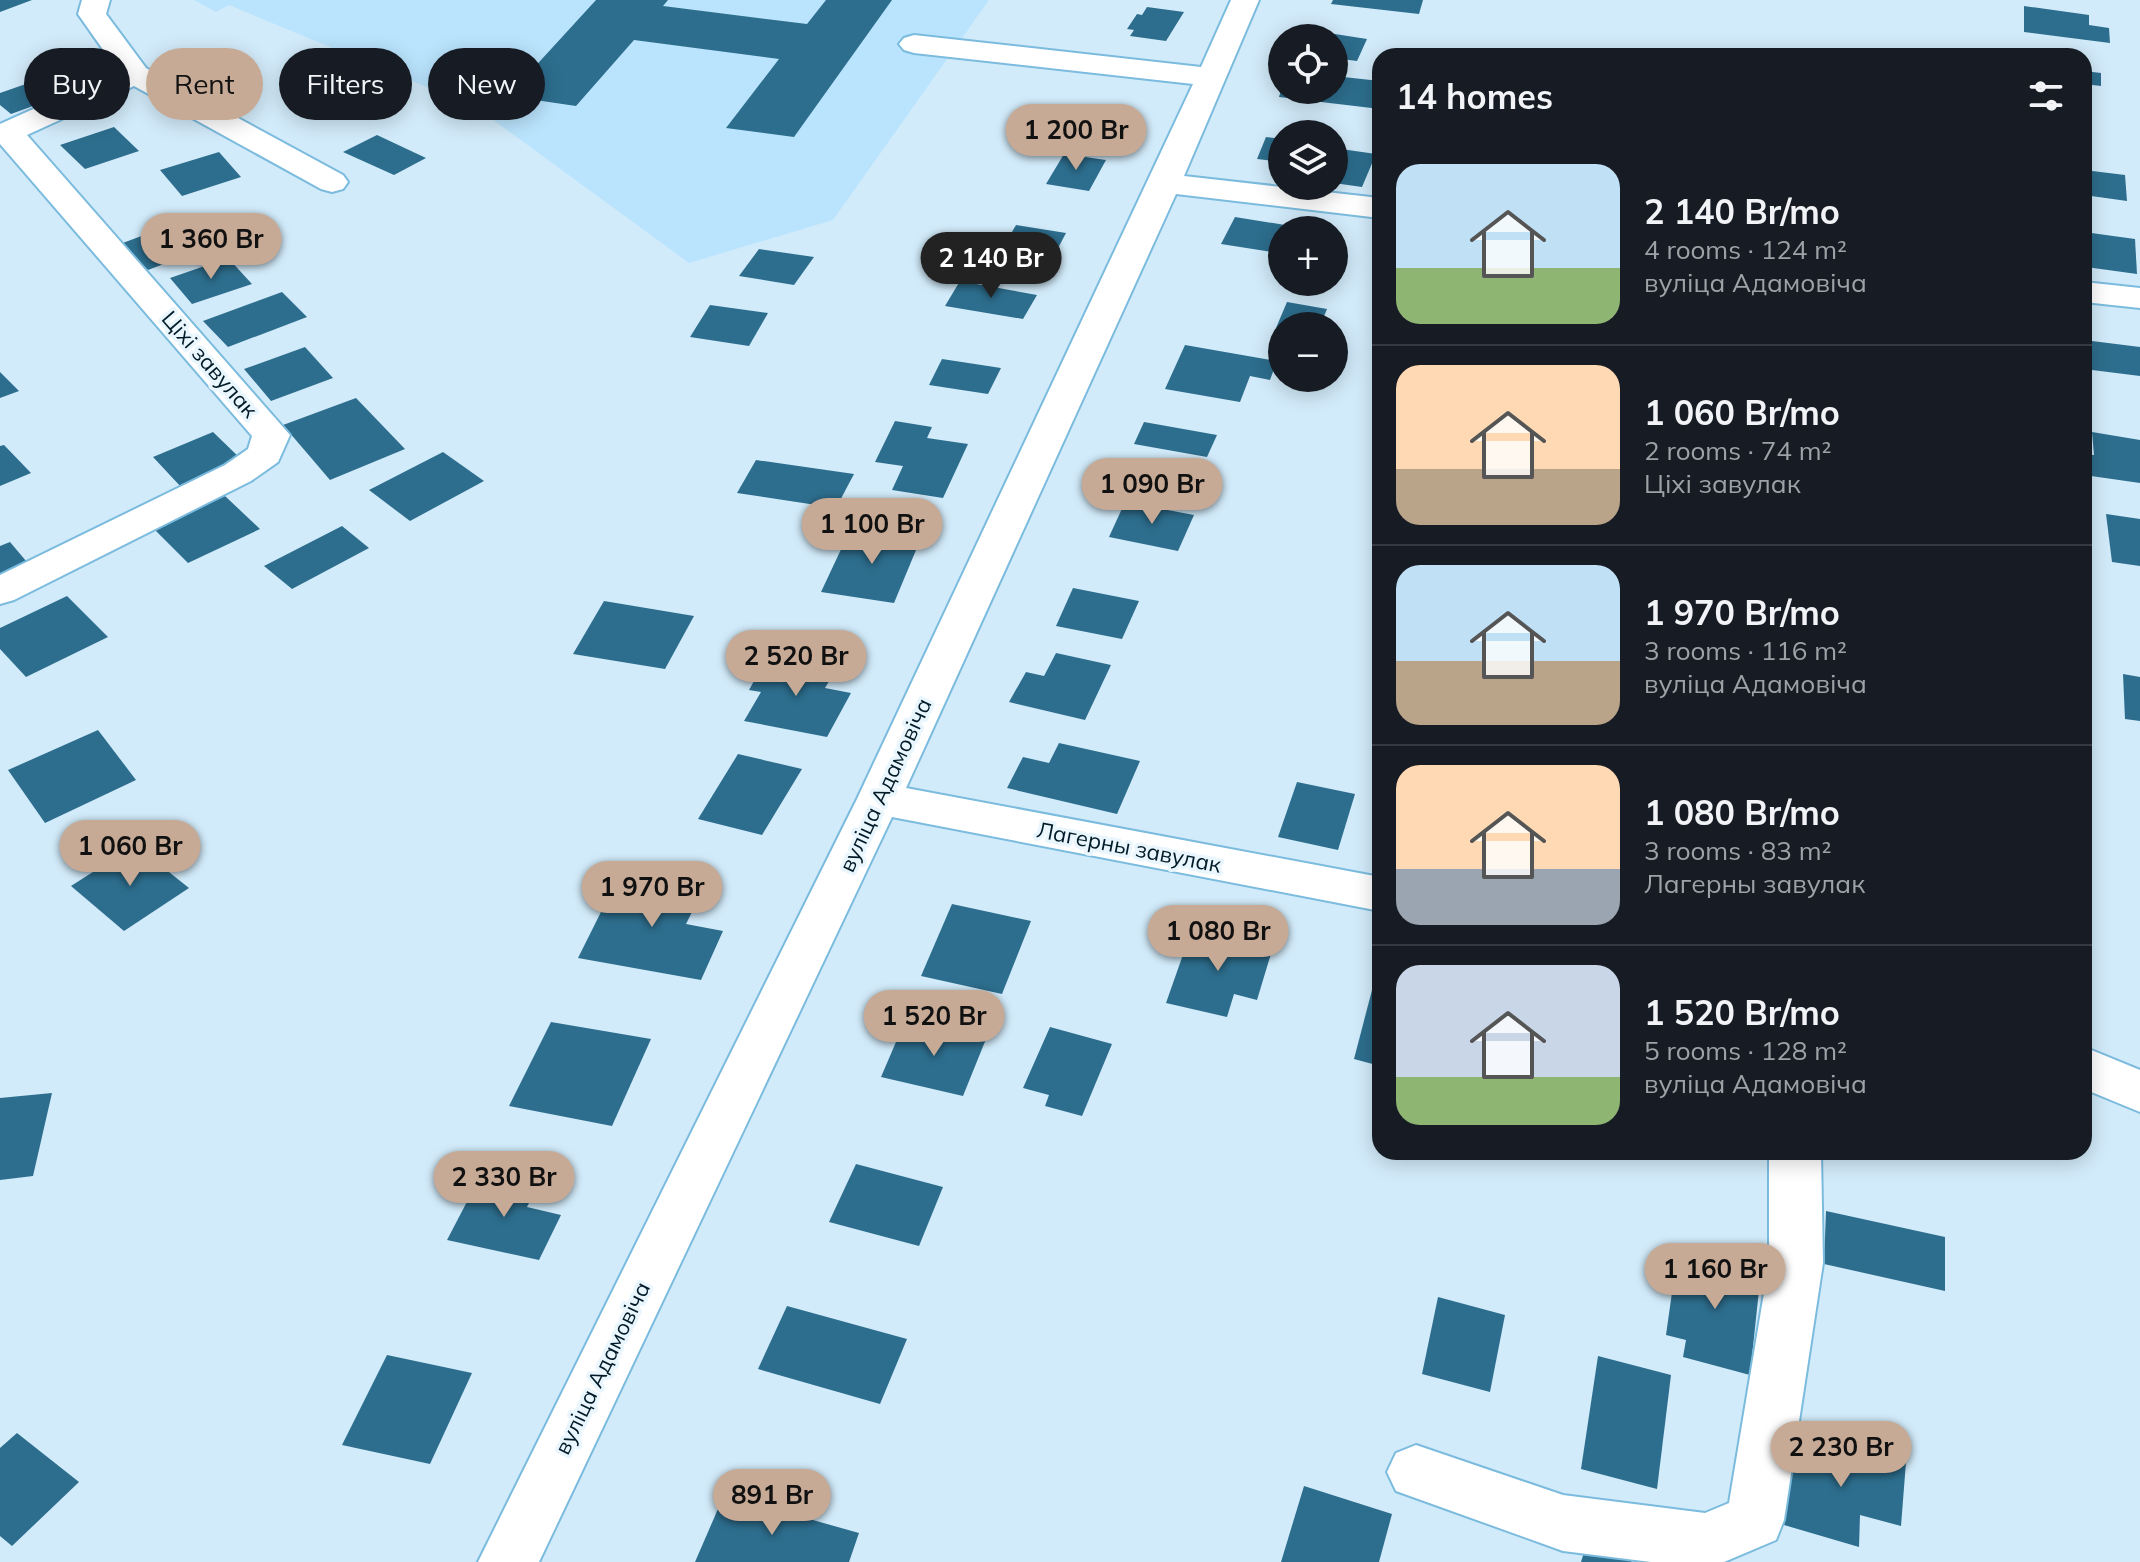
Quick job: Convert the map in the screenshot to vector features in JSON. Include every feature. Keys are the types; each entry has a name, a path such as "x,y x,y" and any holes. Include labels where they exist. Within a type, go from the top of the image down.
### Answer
{"street":[{"path":"96,0 92,14 135,74 332,182"},
{"name":"вуліца Адамовіча","path":"508,1562 879,799 1165,183 1245,0"},
{"path":"914,44 1209,77"},
{"path":"4,134 135,74"},
{"name":"Ціхі завулак","path":"0,591 238,473 265,454 271,435 4,134"},
{"path":"1165,183 1372,207"},
{"path":"2092,293 2140,298"},
{"name":"Лагерны завулак","path":"879,799 1372,892"},
{"path":"2092,1071 2140,1092"},
{"path":"1416,1472 1563,1523 1706,1541 1755,1520 1796,1263 1795,1160"}],"shaded area":[{"path":"194,0 989,0 833,220 689,263 493,120 545,120 545,48 428,48 428,88 412,81 412,48 333,48 229,5 216,12"}],"building":[{"path":"0,0 32,0 0,12"},
{"path":"596,0 668,0 663,6 807,24 826,0 892,0 794,137 726,128 779,59 634,40 576,106 545,101 545,56"},
{"path":"1333,0 1423,0 1419,14 1331,4"},
{"path":"2024,6 2089,15 2089,25 2109,28 2110,43 2024,32"},
{"path":"1147,7 1184,12 1166,41 1130,36 1134,30 1127,29 1137,14 1142,15"},
{"path":"1348,36 1367,39 1357,61 1348,60"},
{"path":"2092,72 2101,73 2101,86 2092,85"},
{"path":"1348,78 1372,80 1372,108 1338,104 1348,104"},
{"path":"24,85 24,109 11,114 0,105 0,93"},
{"path":"1060,112 1104,117 1100,124 1129,127 1120,147 1047,139"},
{"path":"114,127 139,151 85,169 60,145"},
{"path":"377,135 426,158 394,175 343,152"},
{"path":"1266,137 1268,137 1268,160 1257,159"},
{"path":"1348,150 1372,153 1372,163 1362,187 1348,185"},
{"path":"219,152 241,177 182,196 160,170"},
{"path":"1064,154 1106,160 1089,191 1046,184"},
{"path":"2092,171 2125,175 2127,201 2092,196"},
{"path":"1235,217 1268,222 1268,251 1221,244"},
{"path":"190,218 219,243 148,270 120,244"},
{"path":"1016,225 1066,233 1056,252 1005,244"},
{"path":"2092,233 2135,239 2137,274 2092,268"},
{"path":"759,249 814,257 794,285 739,276"},
{"path":"228,258 252,284 192,304 170,278"},
{"path":"960,281 1037,295 1023,319 945,306"},
{"path":"282,292 307,317 228,347 203,321"},
{"path":"1287,302 1327,309 1326,312 1283,312"},
{"path":"710,305 768,313 749,346 690,337"},
{"path":"2092,341 2140,347 2140,376 2092,370"},
{"path":"1185,345 1268,359 1268,380 1250,376 1240,402 1165,389"},
{"path":"305,347 333,378 271,401 244,369"},
{"path":"942,359 1001,368 988,394 929,385"},
{"path":"0,372 19,391 0,398"},
{"path":"356,398 405,449 330,480 283,425"},
{"path":"895,421 932,427 927,438 968,444 943,498 892,490 903,466 875,462"},
{"path":"1144,422 1217,435 1207,457 1134,444"},
{"path":"213,432 243,461 182,488 153,457"},
{"path":"2092,432 2140,440 2140,483 2092,476"},
{"path":"4,445 31,473 0,486 0,446"},
{"path":"443,452 484,481 410,521 369,490"},
{"path":"756,460 854,474 836,508 737,493"},
{"path":"225,496 260,529 188,563 154,529"},
{"path":"1125,502 1194,515 1178,551 1109,537"},
{"path":"2106,514 2140,519 2140,566 2112,562"},
{"path":"342,526 369,548 292,589 264,566"},
{"path":"851,528 921,538 894,603 821,592"},
{"path":"10,542 32,568 0,582 0,546"},
{"path":"1073,588 1139,601 1122,639 1056,626"},
{"path":"67,596 108,637 26,677 0,649 0,628"},
{"path":"604,601 694,616 665,669 573,654"},
{"path":"1056,653 1111,665 1085,720 1009,702 1026,672 1044,676"},
{"path":"767,658 835,671 825,688 851,693 827,737 744,721 761,692 749,690"},
{"path":"2123,674 2140,677 2140,721 2125,719"},
{"path":"98,730 136,780 45,823 8,770"},
{"path":"1059,743 1140,761 1117,814 1007,788 1023,757 1049,763"},
{"path":"738,754 802,769 762,835 698,819"},
{"path":"1297,782 1355,794 1338,850 1278,837"},
{"path":"135,845 189,888 124,931 71,886"},
{"path":"620,874 704,888 686,924 723,931 701,980 578,958"},
{"path":"952,904 1031,921 1002,994 921,976"},
{"path":"1192,929 1273,947 1257,1000 1234,994 1227,1017 1166,1003"},
{"path":"1372,990 1372,1064 1354,1059"},
{"path":"905,1021 986,1039 963,1096 881,1077"},
{"path":"551,1022 651,1039 612,1126 509,1106"},
{"path":"1050,1027 1112,1044 1082,1116 1045,1106 1049,1095 1023,1088"},
{"path":"52,1093 33,1176 0,1180 0,1098"},
{"path":"856,1164 943,1187 919,1246 829,1222"},
{"path":"482,1173 538,1185 527,1207 561,1215 539,1260 447,1240"},
{"path":"1826,1211 1945,1237 1945,1291 1824,1264"},
{"path":"1678,1250 1761,1271 1750,1375 1683,1357 1686,1340 1666,1335"},
{"path":"1438,1297 1505,1315 1490,1392 1422,1374"},
{"path":"787,1306 907,1339 880,1404 758,1369"},
{"path":"387,1355 472,1373 430,1464 342,1445"},
{"path":"1598,1356 1671,1375 1657,1489 1581,1469"},
{"path":"1793,1431 1906,1462 1901,1526 1860,1515 1859,1547 1784,1525"},
{"path":"17,1433 79,1482 12,1546 0,1536 0,1448"},
{"path":"1304,1486 1392,1514 1379,1562 1281,1562"},
{"path":"724,1495 859,1533 849,1562 695,1562"},
{"path":"1587,1543 1633,1562 1581,1562"}]}
